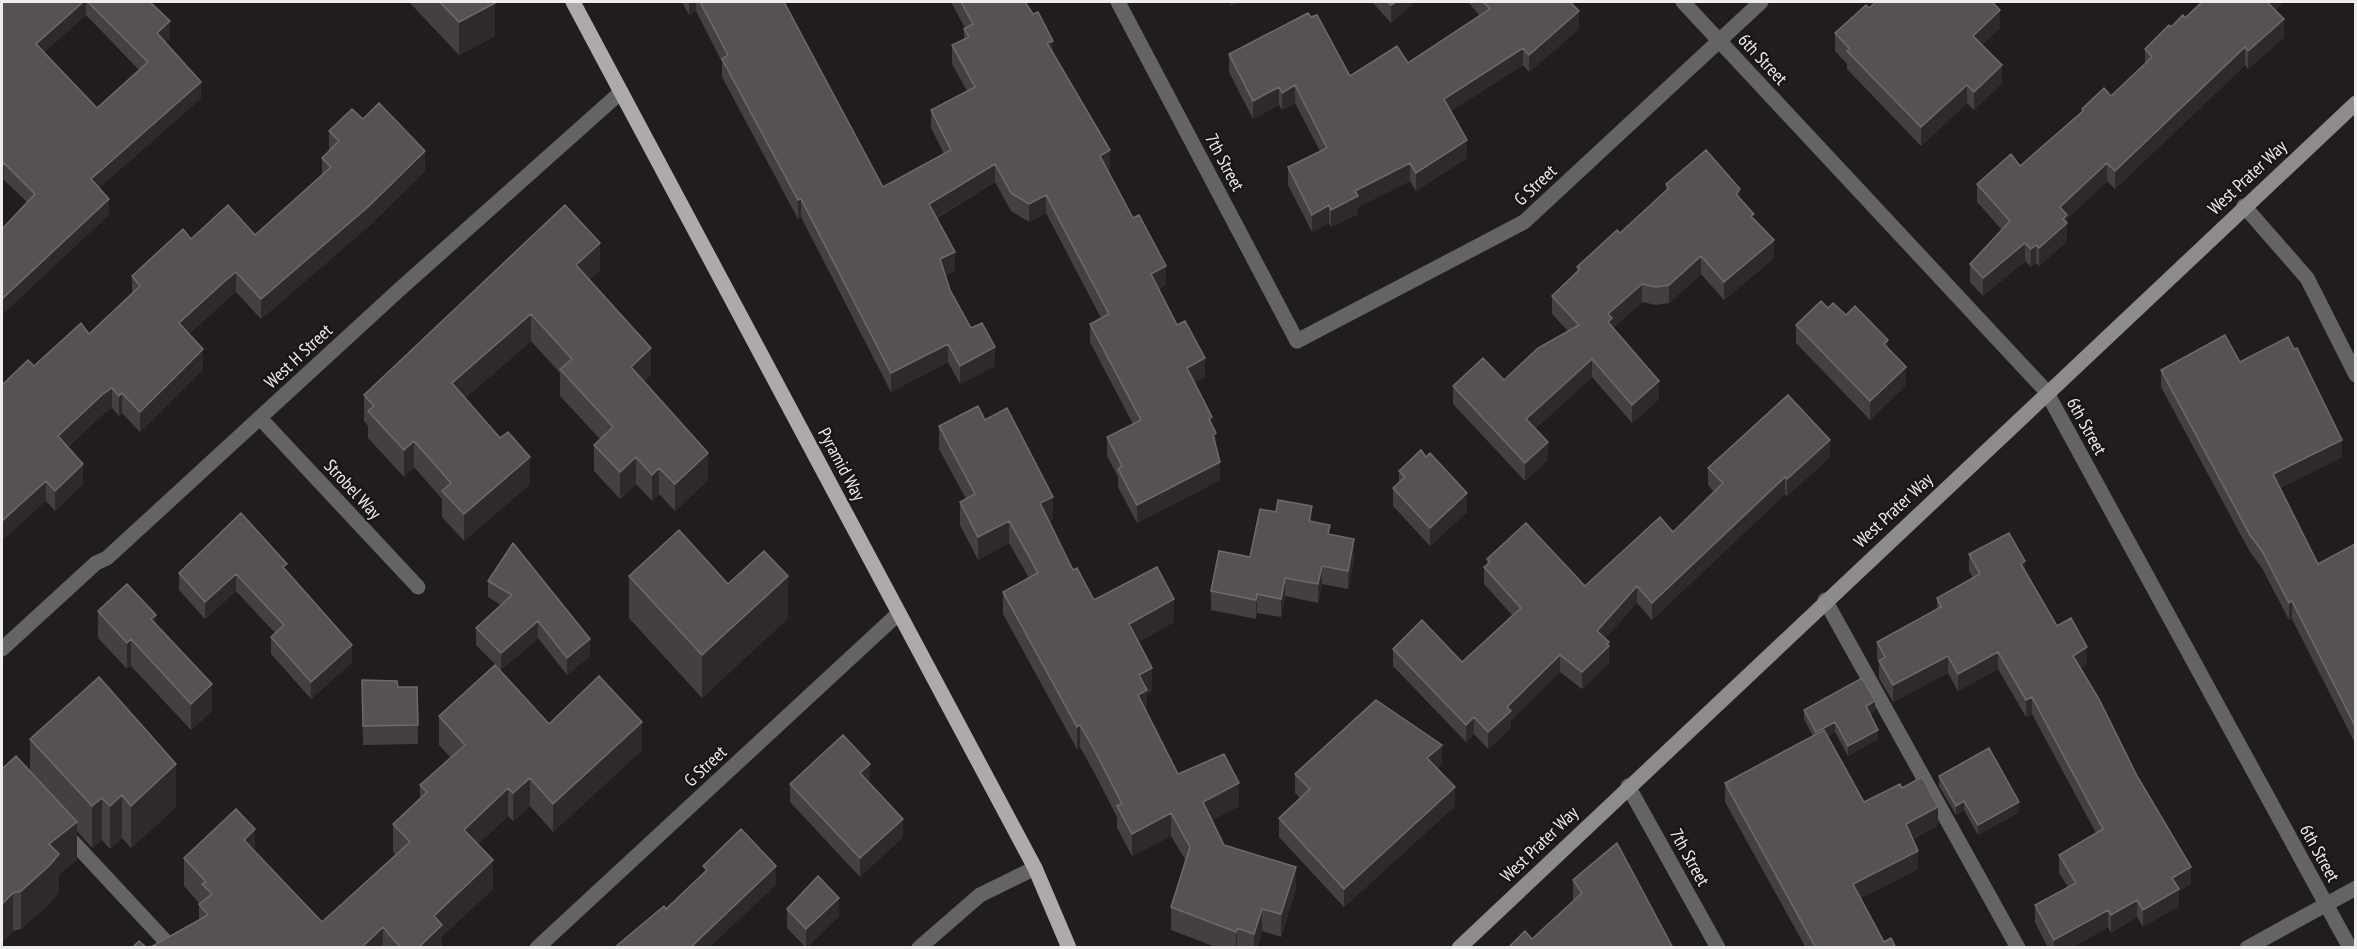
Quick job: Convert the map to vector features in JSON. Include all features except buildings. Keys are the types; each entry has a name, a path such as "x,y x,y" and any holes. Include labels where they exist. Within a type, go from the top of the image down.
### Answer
{"main road":[{"name":"Pyramid Way","path":"573,2 1035,868 1069,948"},
{"name":"West Prater Way","path":"1459,948 1825,600 2355,103"}],"street":[{"name":"7th Street","path":"1118,2 1297,341"},
{"name":"6th Street","path":"1683,2 2046,392 2350,948"},
{"name":"G Street","path":"1297,341 1524,222 1761,2"},
{"name":"West H Street","path":"2,649 96,563 107,558 621,92"},
{"path":"2244,206 2307,278 2355,375"},
{"name":"Strobel Way","path":"260,418 418,587"},
{"path":"1825,600 2018,948"},
{"name":"G Street","path":"537,948 899,613"},
{"name":"7th Street","path":"1628,786 1718,948"},
{"path":"50,816 172,948"},
{"path":"919,948 980,895 1035,868"},
{"path":"2247,948 2355,888"}]}
